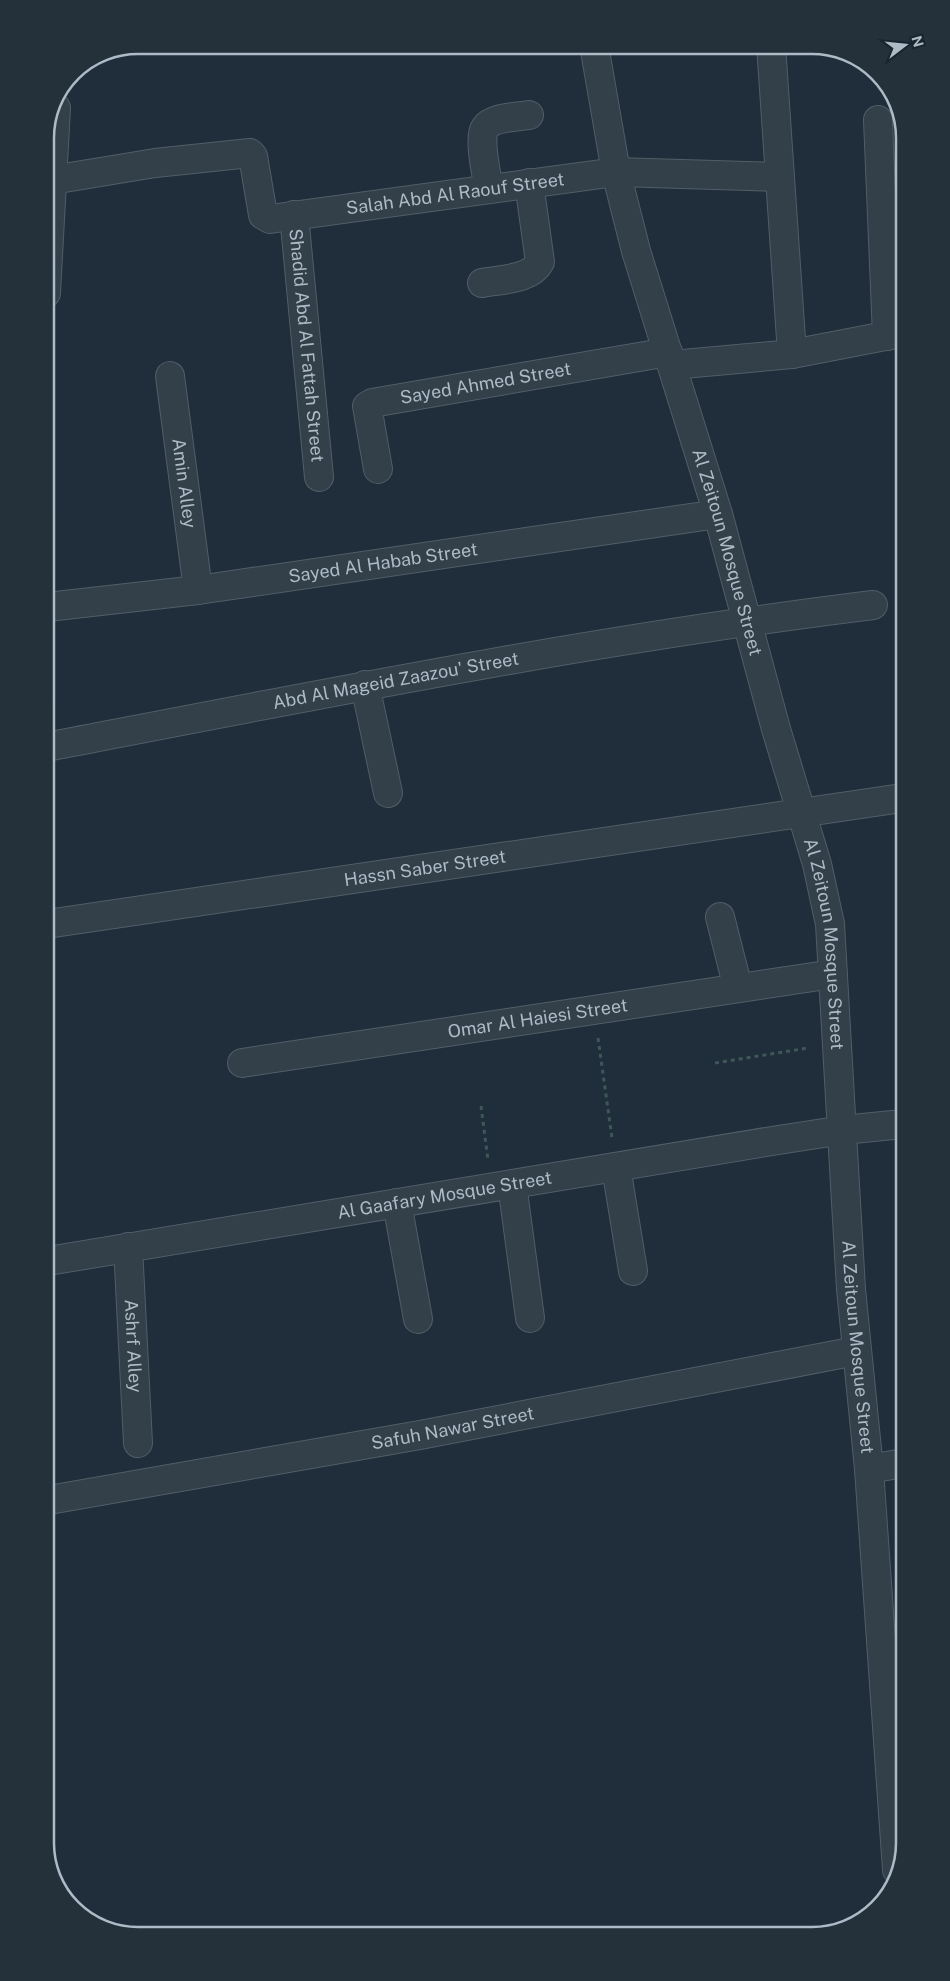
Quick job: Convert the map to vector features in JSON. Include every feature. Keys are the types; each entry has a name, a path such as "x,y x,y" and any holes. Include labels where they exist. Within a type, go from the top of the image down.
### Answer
{"street":[{"name":"Al Zeitoun Mosque Street","path":"596,54 616,172 636,251 718,514 776,729 803,814 830,924 856,1352 869,1469 896,1854"},
{"path":"772,54 792,354"},
{"path":"489,189 482,136 485,128 492,122 529,115"},
{"path":"670,358 792,354 894,334 878,120"},
{"path":"54,144 55,127"},
{"name":"Salah Abd Al Raouf Street","path":"54,180 155,163 250,153 253,156 263,215 270,218 616,172 780,177"},
{"path":"482,282 524,275 536,270 540,262 529,184"},
{"name":"Shadid Abd Al Fattah Street","path":"294,215 319,478"},
{"name":"Sayed Ahmed Street","path":"378,469 367,406 372,403 670,358"},
{"name":"Amin Alley","path":"170,376 198,590"},
{"name":"Sayed Al Habab Street","path":"54,606 198,590 718,514"},
{"name":"Abd Al Mageid Zaazou' Street","path":"54,746 365,686 746,621 873,605"},
{"path":"365,686 388,793"},
{"name":"Hassn Saber Street","path":"54,923 896,799"},
{"path":"720,917 738,988"},
{"name":"Omar Al Haiesi Street","path":"242,1063 833,974"},
{"name":"Al Gaafary Mosque Street","path":"54,1260 843,1130 896,1125"},
{"path":"616,1167 633,1271"},
{"path":"502,1186 530,1318"},
{"path":"397,1203 418,1319"},
{"name":"Ashrf Alley","path":"128,1248 138,1443"},
{"name":"Safuh Nawar Street","path":"54,1499 420,1435 856,1352"},
{"path":"869,1469 896,1464"}],"path":[{"path":"594,1010 616,1167"},
{"path":"715,1063 838,1043"},
{"path":"481,1106 502,1186"}]}
